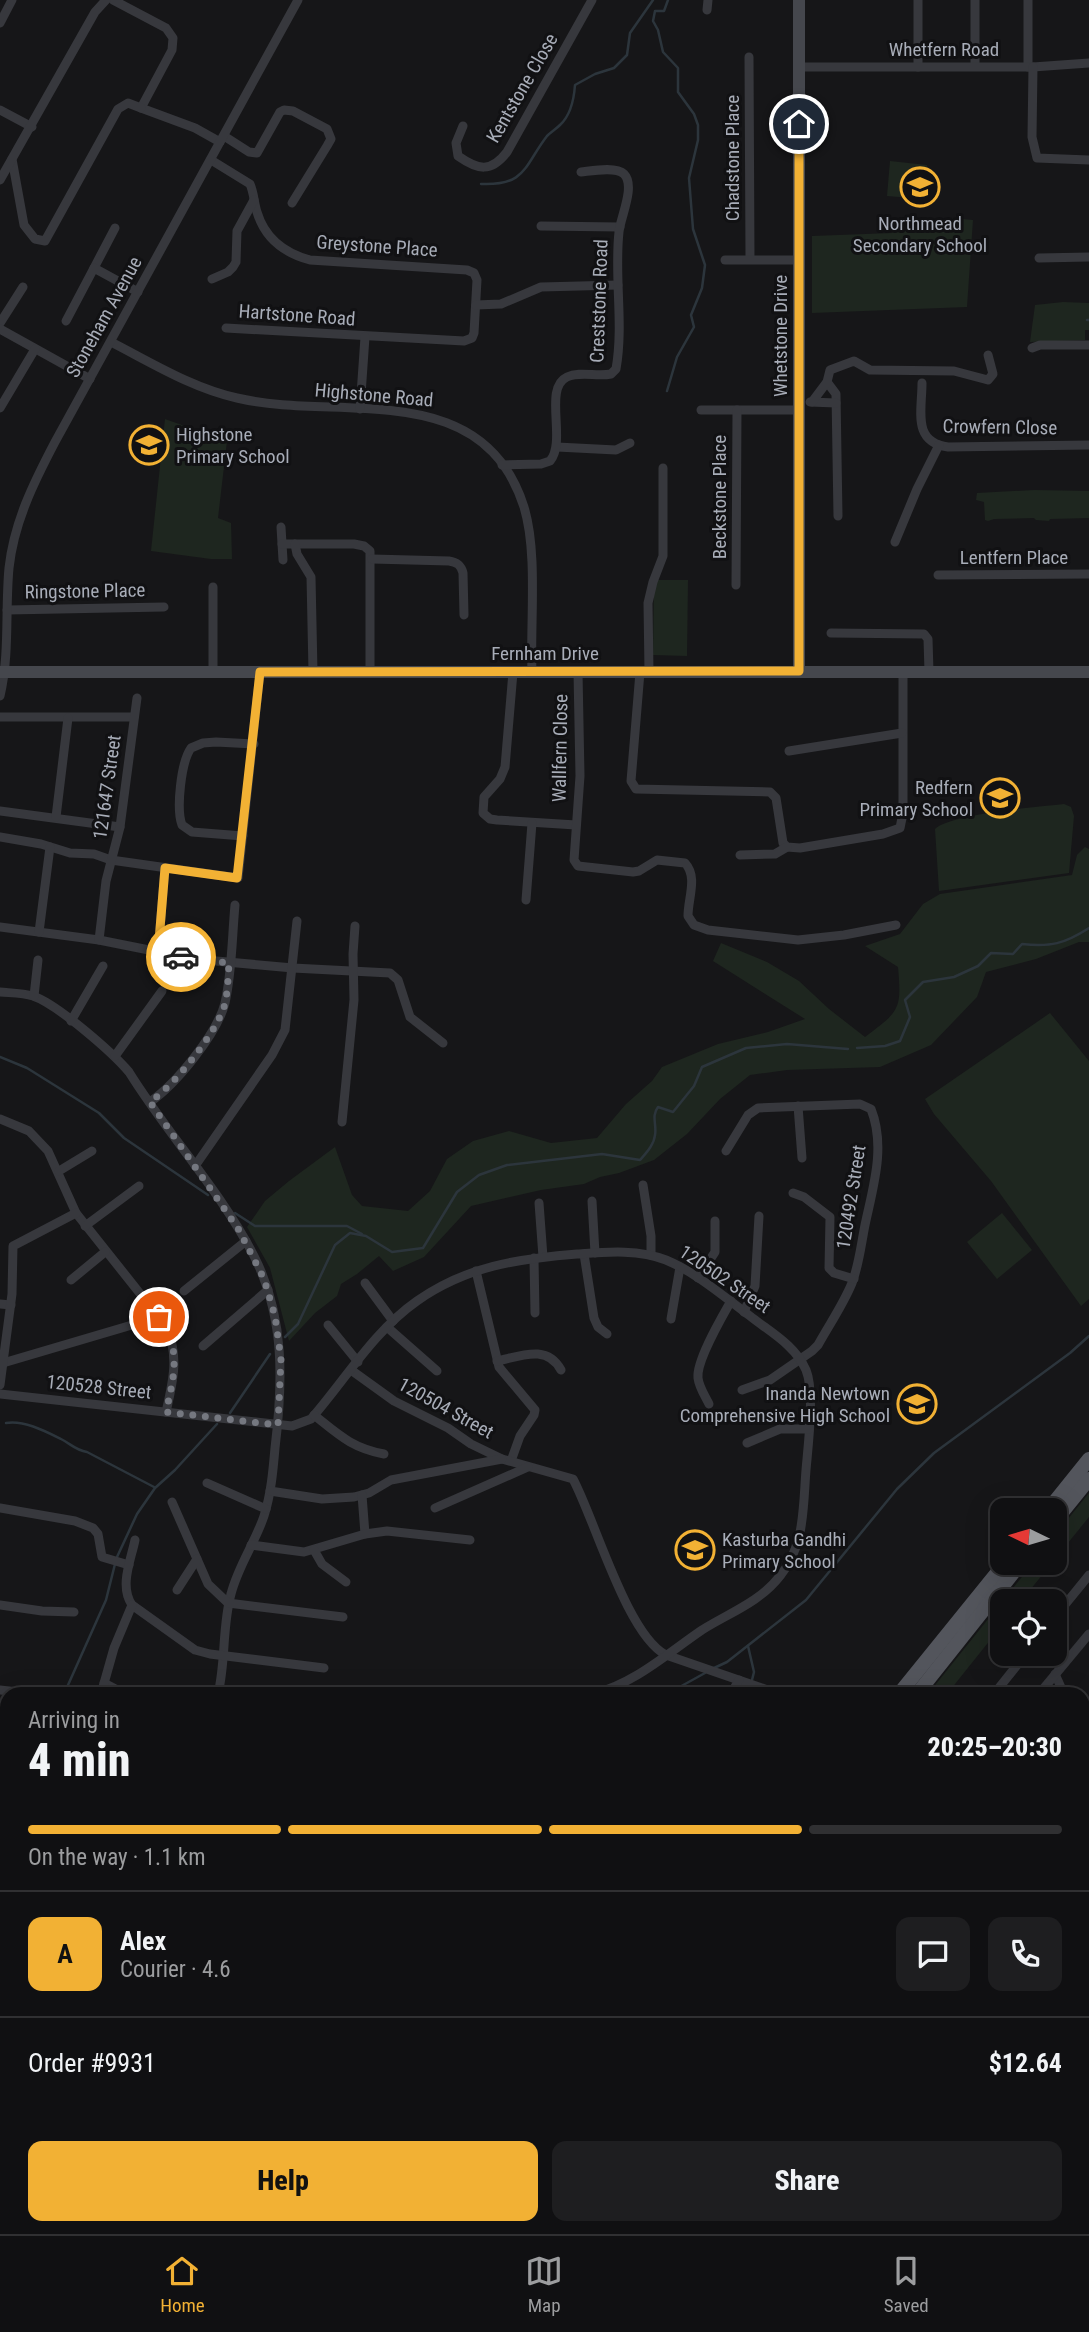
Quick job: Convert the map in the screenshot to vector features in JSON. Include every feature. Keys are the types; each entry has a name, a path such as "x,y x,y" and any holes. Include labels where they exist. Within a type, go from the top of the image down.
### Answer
{"main road":[{"path":"1058,1498 1089,1459"},
{"path":"1068,1505 1089,1479"},
{"path":"906,1687 995,1575"},
{"path":"923,1687 1011,1575"}],"street":[{"path":"0,23 12,0"},
{"path":"0,180 95,12 106,0"},
{"path":"113,0 166,29 173,38 172,50 141,108"},
{"name":"Stoneham Avenue","path":"0,696 9,565 22,513 37,477 298,0"},
{"name":"Kentstone Close","path":"463,126 456,143 458,156 479,167 490,167 498,163 507,152 592,0"},
{"name":"Whetstone Drive","path":"799,0 799,671"},
{"path":"918,0 918,67"},
{"path":"975,0 975,66"},
{"path":"1028,0 1032,137 1035,154 1043,160 1089,160"},
{"name":"Chadstone Place","path":"749,57 750,259"},
{"name":"Whetfern Road","path":"799,67 1030,67 1089,63"},
{"path":"12,159 24,225 30,236 38,242 45,241 118,109 128,103 257,153 280,113 284,110 293,111 330,133 327,146 292,203"},
{"path":"0,110 32,127"},
{"name":"Greystone Place","path":"211,160 247,181 252,188 268,235 284,249 301,258 472,271 477,280 476,305"},
{"name":"Creststone Road","path":"557,446 556,391 560,382 570,376 611,374 616,369 620,227 626,208 627,180 619,171 580,172"},
{"path":"212,279 228,272 236,262 237,231 254,200"},
{"path":"541,226 620,227"},
{"path":"66,321 115,228"},
{"path":"1039,258 1089,257"},
{"path":"725,260 799,260"},
{"path":"94,268 138,292"},
{"path":"476,305 501,304 541,287 618,285"},
{"path":"23,286 0,326 90,379"},
{"name":"Hartstone Road","path":"226,328 365,337 468,340 474,332 476,305"},
{"name":"Hartstone Road","path":"360,408 365,337"},
{"name":"Highstone Road","path":"111,342 190,383 235,398 273,404 424,414 439,418 475,437 502,465 517,490 528,525 531,546 532,672"},
{"path":"1032,348 1040,345 1089,345"},
{"path":"0,408 5,388 35,349"},
{"path":"812,402 827,382 832,368 854,361 870,370 954,370 988,380 993,374 988,355"},
{"path":"827,382 836,392 838,516"},
{"name":"Crowfern Close","path":"922,383 923,432 930,442 939,446 1089,445"},
{"name":"Beckstone Place","path":"701,410 737,410 812,402 836,403"},
{"name":"Beckstone Place","path":"736,585 737,410"},
{"path":"502,465 547,463 554,457 557,446 616,450 630,443"},
{"path":"895,542 939,446"},
{"path":"663,468 663,556 648,603 644,672 631,781 635,789 770,792 776,798 781,838 787,846"},
{"path":"281,527 283,561"},
{"path":"282,544 359,545 367,548 372,559 370,672"},
{"path":"295,544 297,554 312,583 313,672"},
{"path":"372,559 458,564 463,573 464,614"},
{"name":"Lentfern Place","path":"938,575 1089,574"},
{"path":"213,672 214,587"},
{"name":"Ringstone Place","path":"7,610 164,607"},
{"path":"831,633 924,634 928,639 929,672"},
{"name":"Fernham Drive","path":"3,672 1089,672"},
{"path":"0,837 70,853 94,854 111,860 237,878 260,672"},
{"name":"Wallfern Close","path":"513,672 505,767 500,779 484,797 484,813 490,818 576,825"},
{"name":"Wallfern Close","path":"578,672 580,766 574,860 578,866 639,872 657,860 685,863 692,873 688,916 691,922 700,928 798,940 896,925"},
{"path":"740,855 775,854 787,846 800,848 883,834 900,828 903,813 903,673"},
{"name":"121647 Street","path":"99,940 106,881 120,827 136,698"},
{"name":"121647 Street","path":"0,717 134,717"},
{"path":"56,817 68,718"},
{"path":"789,751 902,733"},
{"path":"243,836 192,832 183,825 180,807 184,767 191,748 203,743 254,744"},
{"path":"0,811 120,827"},
{"name":"Wallfern Close","path":"526,900 532,823"},
{"path":"39,932 50,847"},
{"path":"158,953 165,868"},
{"path":"150,1102 178,1077 220,1017 224,1005 235,905"},
{"path":"195,1166 280,1042 289,1012 297,921"},
{"path":"342,1122 354,1000 355,926"},
{"path":"0,927 99,940 158,953 229,963 393,974 401,986 409,1014 443,1043"},
{"path":"34,996 38,960"},
{"path":"71,1021 103,966"},
{"path":"115,1056 162,991"},
{"path":"0,992 34,996 47,1003 115,1056 246,1241 268,1290 281,1359 278,1425 270,1491 266,1509 235,1579 228,1603 219,1687"},
{"name":"120492 Street","path":"726,1151 754,1108 860,1104 868,1105 873,1113 878,1149 877,1165 853,1279 818,1345 770,1380 742,1390"},
{"path":"798,1106 802,1158"},
{"path":"0,1119 29,1131 48,1151 76,1213 170,1334 174,1352 173,1379 166,1412"},
{"path":"59,1171 92,1151"},
{"path":"85,1226 138,1185"},
{"path":"643,1185 651,1255"},
{"path":"793,1193 804,1197 830,1217 829,1268 834,1273 853,1279"},
{"path":"592,1201 595,1253"},
{"path":"535,1312 539,1203"},
{"path":"0,1385 14,1245 76,1213"},
{"path":"744,1312 755,1286 758,1216"},
{"path":"698,1278 715,1252 715,1221"},
{"path":"184,1291 246,1241"},
{"path":"71,1280 105,1252"},
{"name":"120502 Street","path":"314,1415 390,1324 413,1303 442,1285 476,1271 508,1261 538,1257 595,1253 651,1255 698,1278 784,1342 800,1358"},
{"path":"584,1254 593,1318 598,1327 607,1334"},
{"path":"671,1318 680,1267"},
{"path":"270,1491 322,1499 362,1494 391,1480 506,1460 535,1410 503,1375 497,1362 476,1271"},
{"path":"365,1283 390,1324 437,1371"},
{"path":"203,1346 268,1290"},
{"path":"709,1404 698,1381 698,1372 716,1328 731,1301"},
{"path":"0,1304 10,1305"},
{"path":"3,1363 159,1317"},
{"path":"328,1325 358,1362"},
{"path":"497,1362 542,1354 553,1358 561,1370"},
{"path":"610,1687 633,1678 761,1595 782,1574 795,1551 801,1533 809,1429 809,1381 800,1358"},
{"name":"120504 Street","path":"351,1370 410,1410 448,1428 471,1444 506,1460 573,1479 635,1619 657,1649 666,1655"},
{"name":"120528 Street","path":"0,1394 278,1425"},
{"path":"278,1425 300,1424 314,1415 348,1443 384,1454"},
{"path":"747,1443 780,1429 809,1429"},
{"path":"435,1508 528,1467"},
{"path":"207,1483 266,1509"},
{"path":"362,1494 365,1534"},
{"path":"172,1502 212,1589 228,1603 343,1617"},
{"path":"0,1508 75,1521 93,1528 106,1558 125,1564"},
{"path":"251,1545 287,1551 314,1550 365,1534 387,1531 470,1540"},
{"path":"135,1540 125,1564 125,1589 132,1605 195,1650 324,1668"},
{"path":"314,1550 322,1564 346,1582"},
{"path":"177,1590 197,1559"},
{"path":"1067,1602 1089,1575"},
{"path":"0,1605 41,1611 74,1612"},
{"path":"103,1687 122,1625 132,1605"},
{"path":"1045,1687 1089,1634"},
{"path":"666,1655 760,1687"},
{"path":"1000,1687 1016,1666"},
{"path":"1055,1674 1060,1687"},
{"path":"737,1687 742,1681"},
{"path":"104,1684 110,1687"}],"shaded area":[{"path":"890,161 927,165 923,199 887,196"},
{"path":"952,218 973,220 967,307 812,313 812,236 892,233 893,226 927,227"},
{"path":"1089,303 1089,330 1085,330 1085,340 1030,342 1035,305"},
{"path":"165,419 227,441 218,518 231,523 232,559 151,551"},
{"path":"1089,491 1089,518 988,521 985,520 984,502 976,500 977,493"},
{"path":"654,580 688,580 687,656 653,655"},
{"path":"1064,804 1071,807 1074,816 1069,873 939,891 935,829 976,815"},
{"path":"1085,847 1089,849 1089,942 1079,942 1036,959 986,972 977,997 931,1045 880,1067 787,1070 750,1075 720,1099 687,1134 654,1160 584,1184 541,1190 471,1206 424,1257 393,1271 379,1256 341,1284 337,1296 315,1313 289,1341 270,1268 247,1227 265,1201 335,1147 352,1195 362,1206 408,1211 430,1191 447,1159 473,1141 509,1131 551,1143 597,1138 662,1067 718,1044 768,1032 805,1019 713,961 721,943 767,962 799,981 865,1037 896,1009 899,993 898,967 865,946 900,934 923,904 940,894 1072,875 1077,855"},
{"path":"1050,1013 1089,1061 1089,1299 1081,1306 991,1181 934,1114 925,1099"},
{"path":"1002,1213 1032,1250 997,1279 967,1242"},
{"path":"1089,1493 1089,1517 1068,1543 1068,1519"},
{"path":"1023,1575 1042,1575 1031,1589 1012,1589"},
{"path":"990,1617 990,1640 953,1687 934,1687"}],"waterway":[{"path":"481,184 507,182 522,172 547,136 567,116 575,85 614,68 627,55 630,33 653,0"},
{"path":"667,391 677,357 694,327 691,315 702,288 705,265 693,229 689,178 698,140 698,125 694,114 678,92 678,68 663,52 653,21 655,11 664,11 668,0"},
{"path":"857,1048 885,1046 900,1041 910,1017 905,1000 923,982 954,977 978,966 991,953 1013,954 1022,944 1057,943 1089,928"},
{"path":"285,1337 298,1324 335,1245 350,1233 366,1236 392,1252 423,1248 457,1192 479,1175 507,1165 602,1154 640,1160 654,1139 655,1114 658,1107 673,1112 694,1086 702,1067 746,1048 787,1044 848,1049"},
{"path":"0,1057 27,1068 99,1113 124,1138 208,1195"},
{"path":"235,1213 255,1226 347,1226 362,1234"},
{"path":"714,1668 727,1662 806,1600 897,1489 934,1453 1070,1353 1089,1336"},
{"path":"230,1413 270,1354"},
{"path":"6,1423 20,1423 41,1430 154,1487"},
{"path":"117,1557 137,1514 155,1488 217,1424"},
{"path":"67,1687 106,1600 115,1564"},
{"path":"748,1646 754,1672 752,1680"},
{"path":"680,1687 705,1673"}],"way so far":[{"path":"159,1317 170,1334 175,1364 166,1412 278,1425 281,1359 275,1316 264,1279 239,1230 150,1102 173,1084 213,1028 224,1005 229,963 181,957"}],"place":[{"name":"Northmead Secondary School","path":"920,187"},
{"name":"Highstone Primary School","path":"149,445"},
{"name":"Redfern Primary School","path":"1000,798"},
{"name":"Inanda Newtown Comprehensive High School","path":"917,1404"},
{"name":"Kasturba Gandhi Primary School","path":"695,1550"}],"route":[{"path":"181,957 158,953 165,868 237,878 260,672 799,671 799,124"}]}
